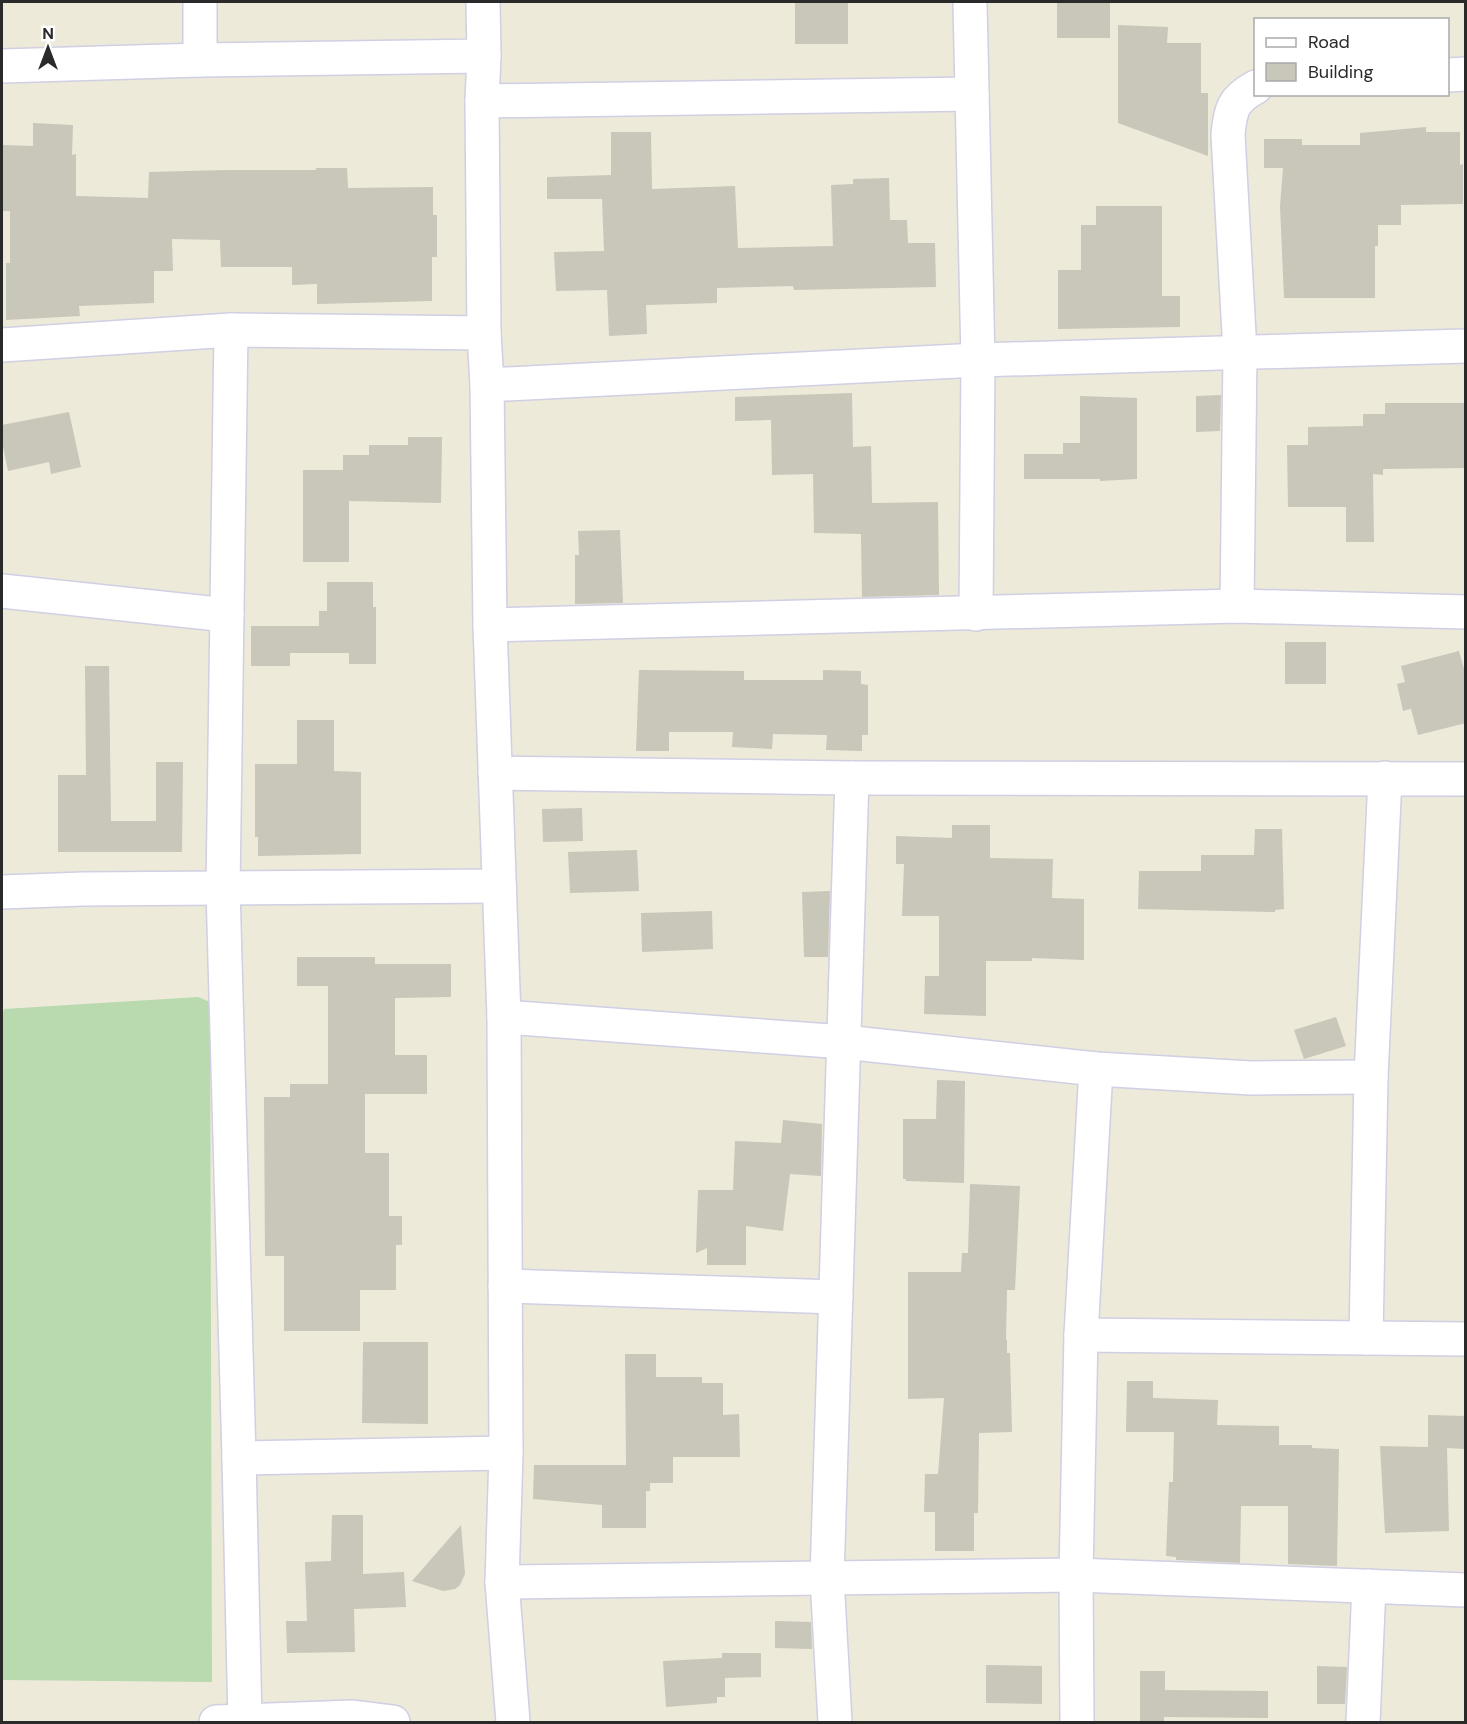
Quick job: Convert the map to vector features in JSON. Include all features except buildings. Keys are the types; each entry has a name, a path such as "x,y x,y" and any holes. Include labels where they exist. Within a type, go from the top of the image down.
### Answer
{"street":[{"path":"200,2 200,60"},
{"path":"483,2 484,333 487,385 490,625 504,1017 507,1453 502,1582 513,1722"},
{"path":"970,2 978,360 976,614"},
{"path":"2,66 200,60 484,56"},
{"path":"1449,75 1466,74"},
{"path":"1237,606 1240,352 1228,135 1230,117 1236,101 1254,88"},
{"path":"482,101 972,94"},
{"path":"2,345 231,330 484,333"},
{"path":"231,330 223,888 239,1458 230,1722 354,1720 393,1722"},
{"path":"487,385 978,360 1466,346"},
{"path":"2,591 227,615"},
{"path":"490,625 1237,606 1466,612"},
{"path":"495,773 852,778 1466,778"},
{"path":"835,1722 828,1578 852,778"},
{"path":"1366,1338 1371,1077 1385,778"},
{"path":"2,892 499,886"},
{"path":"504,1017 844,1042 1096,1069 1251,1078 1371,1077"},
{"path":"1077,1722 1076,1575 1081,1335 1096,1069"},
{"path":"505,1286 836,1297"},
{"path":"1081,1335 1466,1339"},
{"path":"239,1458 507,1453"},
{"path":"502,1582 1076,1575 1466,1590"},
{"path":"1363,1722 1369,1586"}],"green space":[{"path":"198,997 210,1002 212,1682 2,1680 2,1016 4,1009"}]}
